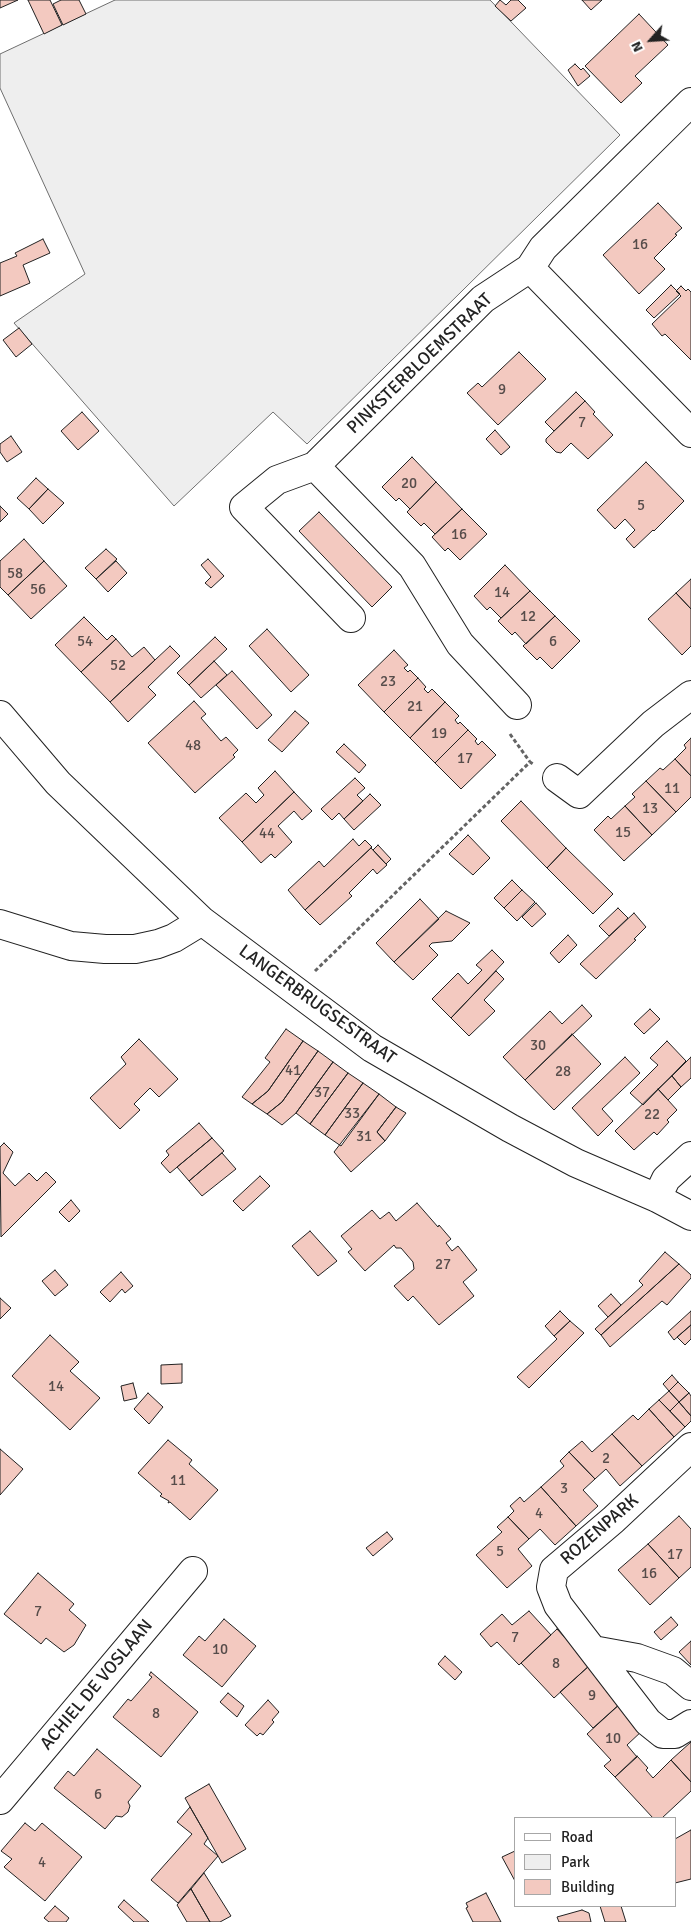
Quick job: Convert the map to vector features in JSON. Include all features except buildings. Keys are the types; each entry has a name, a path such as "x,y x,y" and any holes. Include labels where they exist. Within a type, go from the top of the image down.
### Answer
{"street":[{"name":"PINKSTERBLOEMSTRAAT","path":"315,466 483,299 530,268 543,248 691,102"},
{"path":"530,268 691,434"},
{"path":"350,618 244,507 277,480 315,466 412,566 460,644 518,705"},
{"path":"557,778 579,794 653,724 691,696"},
{"name":"LANGERBRUGSESTRAAT","path":"0,715 58,782 202,921 372,1048 534,1141 576,1163 657,1198 691,1216"},
{"path":"0,924 71,946 128,949 158,944 174,938 202,921"},
{"path":"657,1198 666,1179 691,1156"},
{"name":"ROZENPARK","path":"691,1447 613,1520 554,1570 551,1587 558,1605 648,1722 663,1734 676,1734 691,1724"},
{"name":"ACHIEL DE VOSLAAN","path":"0,1800 193,1571"},
{"path":"593,1650 636,1658 672,1671 691,1686"}],"path":[{"path":"315,971 530,762 550,777 557,778"}],"green space":[{"path":"115,0 490,0 620,135 307,444 273,412 174,506 14,323 85,274 0,88 0,54"}]}
